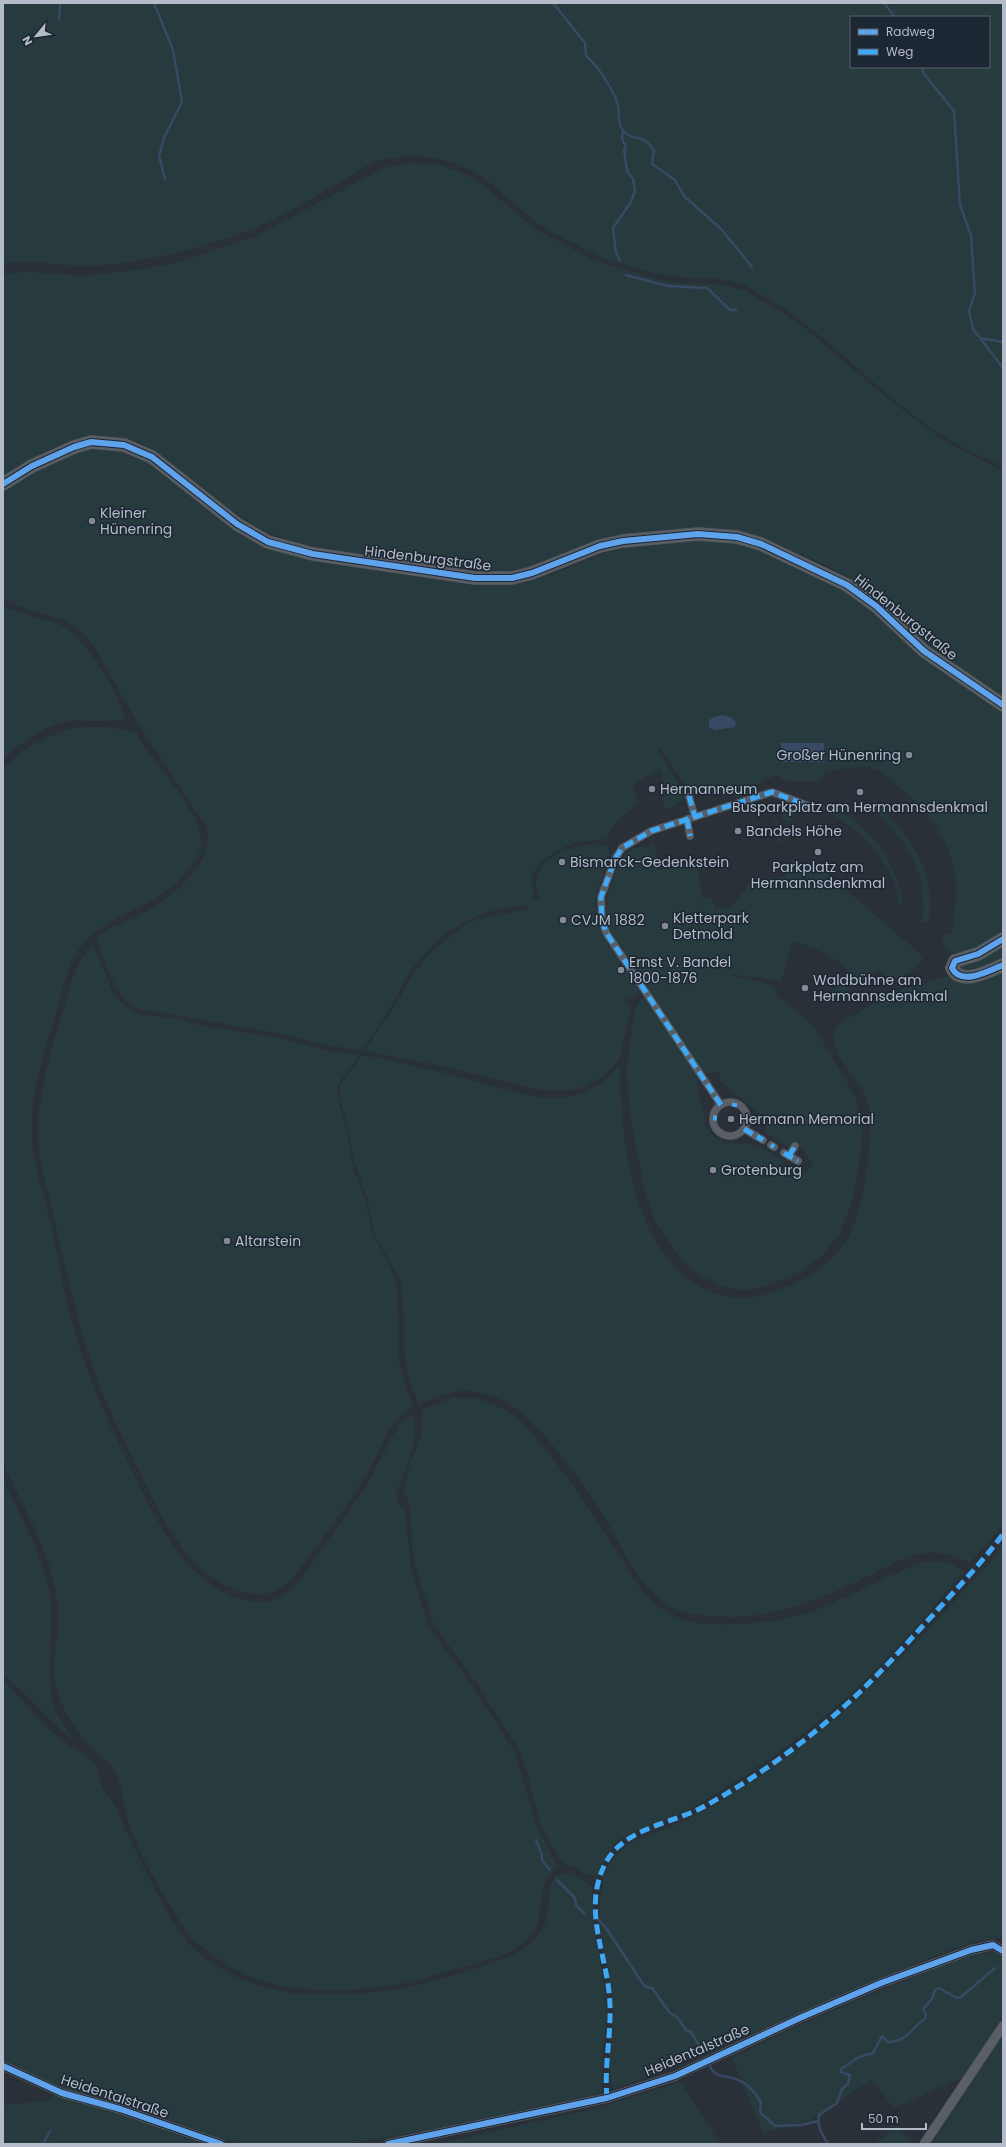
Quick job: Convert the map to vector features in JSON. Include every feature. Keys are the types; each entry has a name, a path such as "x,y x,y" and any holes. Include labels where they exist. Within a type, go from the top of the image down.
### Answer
{"main road":[{"name":"Hindenburgstraße","path":"3,484 32,466 74,447 91,442 124,445 152,457 237,524 268,542 313,554 475,578 512,578 532,574 600,546 623,541 698,534 737,537 761,544 847,585 876,606 924,651 1003,705"},
{"path":"1003,939 978,954 957,960 953,963 952,968 959,974 973,976 1003,965"}],"street":[{"path":"721,1105 685,1046 606,935 598,915 604,890 617,848 651,831 772,792 809,806"},
{"path":"689,796 695,817"},
{"path":"687,819 690,836"},
{"path":"721,1105 734,1105 743,1109 747,1119 744,1129 735,1135 724,1135 716,1128 715,1118 717,1109 721,1105"},
{"path":"744,1129 798,1161"},
{"path":"775,1147 796,1146"},
{"name":"Heidentalstraße","path":"388,2144 607,2098 688,2070 802,2017 930,1964 971,1950 993,1945 1003,1951"},
{"path":"924,2144 1003,2026"},
{"name":"Heidentalstraße","path":"3,2066 62,2093 120,2109 221,2144"}],"green space":[{"path":"3,3 1003,3 1003,467 966,449 920,420 803,322 752,289 726,280 681,277 657,273 607,259 557,235 539,224 491,184 474,172 450,161 437,158 411,156 398,157 372,163 294,209 262,225 195,248 142,260 106,265 80,266 16,262 3,263"},
{"path":"412,163 436,164 460,172 481,183 536,230 596,261 659,280 681,283 718,284 744,290 785,314 807,330 892,402 943,440 1003,471 1003,697 931,649 890,609 858,583 828,566 761,537 740,531 710,529 548,561 522,569 502,571 477,570 385,559 291,542 254,526 217,501 143,444 119,438 91,438 71,441 47,451 3,478 3,274 27,272 86,276 149,268 179,262 256,236 386,167"},
{"path":"92,448 135,453 161,470 207,510 237,531 463,582 484,584 516,583 547,576 593,557 634,545 712,538 740,540 855,596 1003,713 1003,932 988,943 968,952 951,952 945,946 942,936 952,932 957,888 954,868 947,845 924,809 882,772 866,766 826,771 822,781 785,781 777,775 754,785 756,790 736,798 734,793 724,797 706,786 691,795 661,748 658,750 687,798 665,810 662,798 667,794 660,769 633,785 638,804 616,823 607,839 573,843 556,851 545,859 534,871 531,879 534,900 539,899 536,888 536,880 539,871 546,862 554,856 575,847 586,845 606,846 610,851 608,862 597,893 596,913 598,923 620,960 619,966 621,968 626,968 640,989 633,999 627,997 625,1003 631,1008 620,1057 603,1076 588,1085 572,1090 541,1090 437,1065 364,1051 397,1003 411,977 434,949 467,924 479,919 529,909 528,906 494,910 478,916 463,923 436,942 424,954 405,979 387,1012 361,1050 331,1046 276,1033 136,1008 128,1002 116,986 96,939 108,930 142,914 155,906 180,887 200,864 206,851 208,835 207,830 204,823 139,725 95,648 81,631 66,620 27,609 3,599 3,490 52,461"},
{"path":"3,606 57,624 72,633 91,655 110,683 122,709 124,718 114,720 69,721 51,726 17,747 3,759"},
{"path":"78,727 107,727 136,732 146,750 174,786 192,813 198,826 201,838 201,848 197,857 175,884 161,895 103,926 90,936 79,949 71,963 66,978 37,1082 34,1097 32,1139 38,1177 54,1238 69,1310 84,1360 98,1398 115,1435 153,1513 165,1533 186,1562 206,1581 230,1596 243,1600 256,1602 277,1599 297,1585 368,1483 399,1424 414,1414 415,1435 411,1455 396,1494 397,1502 405,1510 411,1569 428,1626 475,1689 514,1751 536,1824 557,1867 546,1881 538,1923 530,1937 515,1949 490,1960 397,1984 340,1990 319,1990 282,1986 266,1982 234,1969 205,1950 188,1935 144,1859 129,1824 117,1776 113,1768 95,1751 77,1730 62,1706 56,1688 54,1669 58,1613 52,1574 38,1535 3,1463 3,769 20,754 38,742"},
{"path":"785,801 796,805 790,824 781,817"},
{"path":"871,802 876,802 900,828 918,856 925,871 929,887 929,923 920,922 923,919 921,884 912,856 894,831 870,806"},
{"path":"821,803 849,817 870,834 886,855 892,867 901,892 903,905 898,904 896,888 890,873 872,846 847,824 819,808"},
{"path":"771,819 775,819 785,829 780,843 776,841 781,828 780,830"},
{"path":"654,844 660,870 697,863 702,898 712,899 716,909 733,906 750,881 786,876 792,859 826,873 918,952 923,959 914,969 905,975 896,978 890,978 878,970 830,1004 826,999 849,971 830,956 801,944 793,942 781,981 730,974 731,976 762,982 778,989 776,996 800,1014 814,1027 854,1094 862,1123 861,1152 852,1201 840,1233 823,1255 800,1272 779,1281 753,1289 737,1290 719,1285 697,1274 678,1255 654,1219 643,1184 631,1121 626,1071 635,1010 641,999 646,997 699,1079 696,1082 706,1125 712,1135 726,1143 748,1144 758,1148 759,1146 784,1161 782,1165 791,1173 792,1171 806,1173 805,1171 810,1170 808,1168 812,1167 810,1162 813,1162 813,1160 810,1160 804,1151 805,1149 799,1145 791,1148 766,1134 764,1115 757,1112 719,1080 720,1074 716,1072 717,1070 711,1074 704,1072 611,932 606,913 608,894 622,858 633,849"},
{"path":"93,945 113,993 120,1002 141,1015 177,1018 197,1025 284,1039 326,1051 360,1054 338,1084 337,1096 348,1137 354,1171 365,1200 372,1232 393,1273 397,1290 399,1363 413,1407 404,1413 391,1428 359,1486 296,1574 283,1586 270,1593 247,1593 219,1582 202,1570 175,1538 153,1500 107,1404 92,1365 81,1327 44,1177 40,1156 38,1128 41,1094 53,1044 71,984 81,959"},
{"path":"1003,945 1003,960 976,971 959,970 959,966"},
{"path":"1003,969 1003,1525 970,1563 953,1556 942,1554 917,1554 894,1563 828,1594 789,1608 769,1613 729,1617 708,1616 683,1612 663,1602 644,1583 579,1478 551,1443 524,1414 500,1399 486,1394 469,1391 455,1392 419,1404 410,1381 404,1353 404,1318 401,1282 375,1235 368,1201 353,1158 350,1137 340,1097 340,1085 362,1056 437,1071 511,1092 550,1099 570,1097 586,1092 600,1084 618,1067 620,1068 623,1127 628,1159 635,1190 646,1220 660,1247 678,1270 702,1288 710,1292 736,1298 761,1296 792,1285 806,1278 825,1265 850,1235 861,1203 869,1146 869,1112 867,1100 863,1091 843,1062 834,1043 834,1033 839,1024 891,993 950,975"},
{"path":"452,1398 480,1399 508,1411 528,1428 572,1483 642,1591 662,1609 680,1619 717,1624 770,1621 803,1615 922,1563 944,1562 964,1572 871,1675 806,1732 756,1768 694,1807 639,1829 619,1840 614,1844 601,1870 595,1877 585,1874 574,1867 565,1865 558,1857 540,1823 526,1769 518,1748 478,1685 434,1625 415,1566 412,1545 410,1504 403,1492 408,1477 408,1469 422,1434 422,1410"},
{"path":"3,1479 41,1561 49,1589 51,1604 49,1664 51,1694 59,1718 76,1742 57,1726 3,1674"},
{"path":"1003,1543 1003,1937 979,1941 925,1960 847,1992 731,2043 653,2075 613,2089 610,2058 613,2006 599,1917 603,1882 610,1864 625,1847 634,1841 686,1820 718,1803 783,1760 815,1735 847,1708 906,1652 990,1562"},
{"path":"3,1681 52,1732 64,1742 88,1757 95,1765 98,1770 101,1784 114,1804 148,1876 169,1916 188,1943 199,1953 225,1971 256,1984 271,1989 301,1994 324,1995 369,1993 436,1981 480,1967 517,1953 528,1946 539,1935 546,1922 549,1909 550,1886 555,1877 559,1874 565,1873 582,1880 592,1887 594,1928 604,1983 607,2017 603,2055 602,2092 585,2098 424,2131 345,2144 242,2144 224,2140 121,2102 70,2091 3,2063"},
{"path":"996,1952 1003,1958 1003,2021 963,2077 894,2108 872,2080 808,2121 763,2133 732,2058 804,2023 932,1969 970,1955"},
{"path":"1003,2036 1003,2144 928,2144"},
{"path":"681,2082 720,2144 437,2144 593,2109"},
{"path":"59,2093 84,2104 119,2112 201,2144 3,2144 3,2105 46,2101"},
{"path":"897,2126 913,2144 874,2144"}],"water":[{"path":"724,715 734,719 736,723 735,727 715,730 709,727 709,720 716,716"},
{"path":"781,743 824,743 824,762 782,762"}],"waterway":[{"path":"59,19 60,3"},
{"path":"154,3 173,50 182,102 164,138 159,156 165,179"},
{"path":"553,3 585,43 586,56 599,70 611,88 618,107 620,126 624,132 629,136 644,140 648,143 654,151 652,164 675,180 684,196 721,229 752,267"},
{"path":"884,3 894,16"},
{"path":"922,68 924,74 954,111 960,205 971,235 975,293 969,311 973,329 1003,368"},
{"path":"620,260 616,253 613,228 631,202 635,191 633,179 627,171 624,150 626,147 622,139 623,131"},
{"path":"626,275 668,286 707,288 730,310 736,310"},
{"path":"980,338 1003,342"},
{"path":"536,1840 542,1855 542,1860 550,1870"},
{"path":"557,1880 575,1898 576,1905 585,1914"},
{"path":"597,1918 606,1928 643,1984 646,1987 652,1988 670,2013 677,2017 686,2030 691,2032 703,2052"},
{"path":"828,2144 819,2127 819,2115 837,2103 842,2089 848,2084 850,2075 841,2072 841,2069 859,2057 873,2053 882,2036 888,2042 900,2040 905,2037 925,2019 926,2015 923,2009 932,1999 935,1990 939,1988 957,1998 961,1997 995,1968"},
{"path":"710,2066 718,2075 736,2079 750,2088 761,2102 760,2112 775,2126 801,2125 818,2121"},
{"path":"43,2144 50,2131"}],"marked path":[{"path":"721,1105 607,934 602,922 601,897 615,859 622,848 651,831 772,792 809,806"},
{"path":"689,796 695,817"},
{"path":"687,819 690,836"},
{"path":"734,1107 735,1103"},
{"path":"744,1129 763,1140"},
{"path":"789,1156 795,1146"},
{"path":"784,1153 798,1161"},
{"path":"607,2098 606,2074 610,2029 610,2006 609,1988 598,1935 596,1900 598,1882 605,1864 613,1852 624,1842 637,1834 705,1806 771,1765 813,1734 852,1700 886,1666 987,1555 1003,1534"}],"cycle path":[{"path":"3,484 32,466 74,447 91,442 124,445 152,457 237,524 268,542 313,554 475,578 512,578 532,573 600,546 623,541 698,534 737,537 761,544 847,585 876,606 924,651 1003,705"},
{"path":"1003,939 978,954 955,961 952,968 956,974 969,977 976,976 1003,965"},
{"path":"388,2144 607,2098 675,2076 802,2017 881,1983 971,1950 993,1945 1003,1951"},
{"path":"3,2066 62,2093 120,2109 221,2144"}],"place":[{"name":"Kleiner Hünenring","path":"92,521"},
{"name":"Großer Hünenring","path":"909,755"},
{"name":"Hermanneum","path":"652,789"},
{"name":"Busparkplatz am Hermannsdenkmal","path":"860,792"},
{"name":"Bandels Höhe","path":"738,831"},
{"name":"Parkplatz am Hermannsdenkmal","path":"818,852"},
{"name":"Bismarck-Gedenkstein","path":"562,862"},
{"name":"CVJM 1882","path":"563,920"},
{"name":"Kletterpark Detmold","path":"665,926"},
{"name":"Ernst V. Bandel 1800-1876","path":"621,970"},
{"name":"Waldbühne am Hermannsdenkmal","path":"805,988"},
{"name":"Hermann Memorial","path":"731,1119"},
{"name":"Grotenburg","path":"713,1170"},
{"name":"Altarstein","path":"227,1241"}]}
